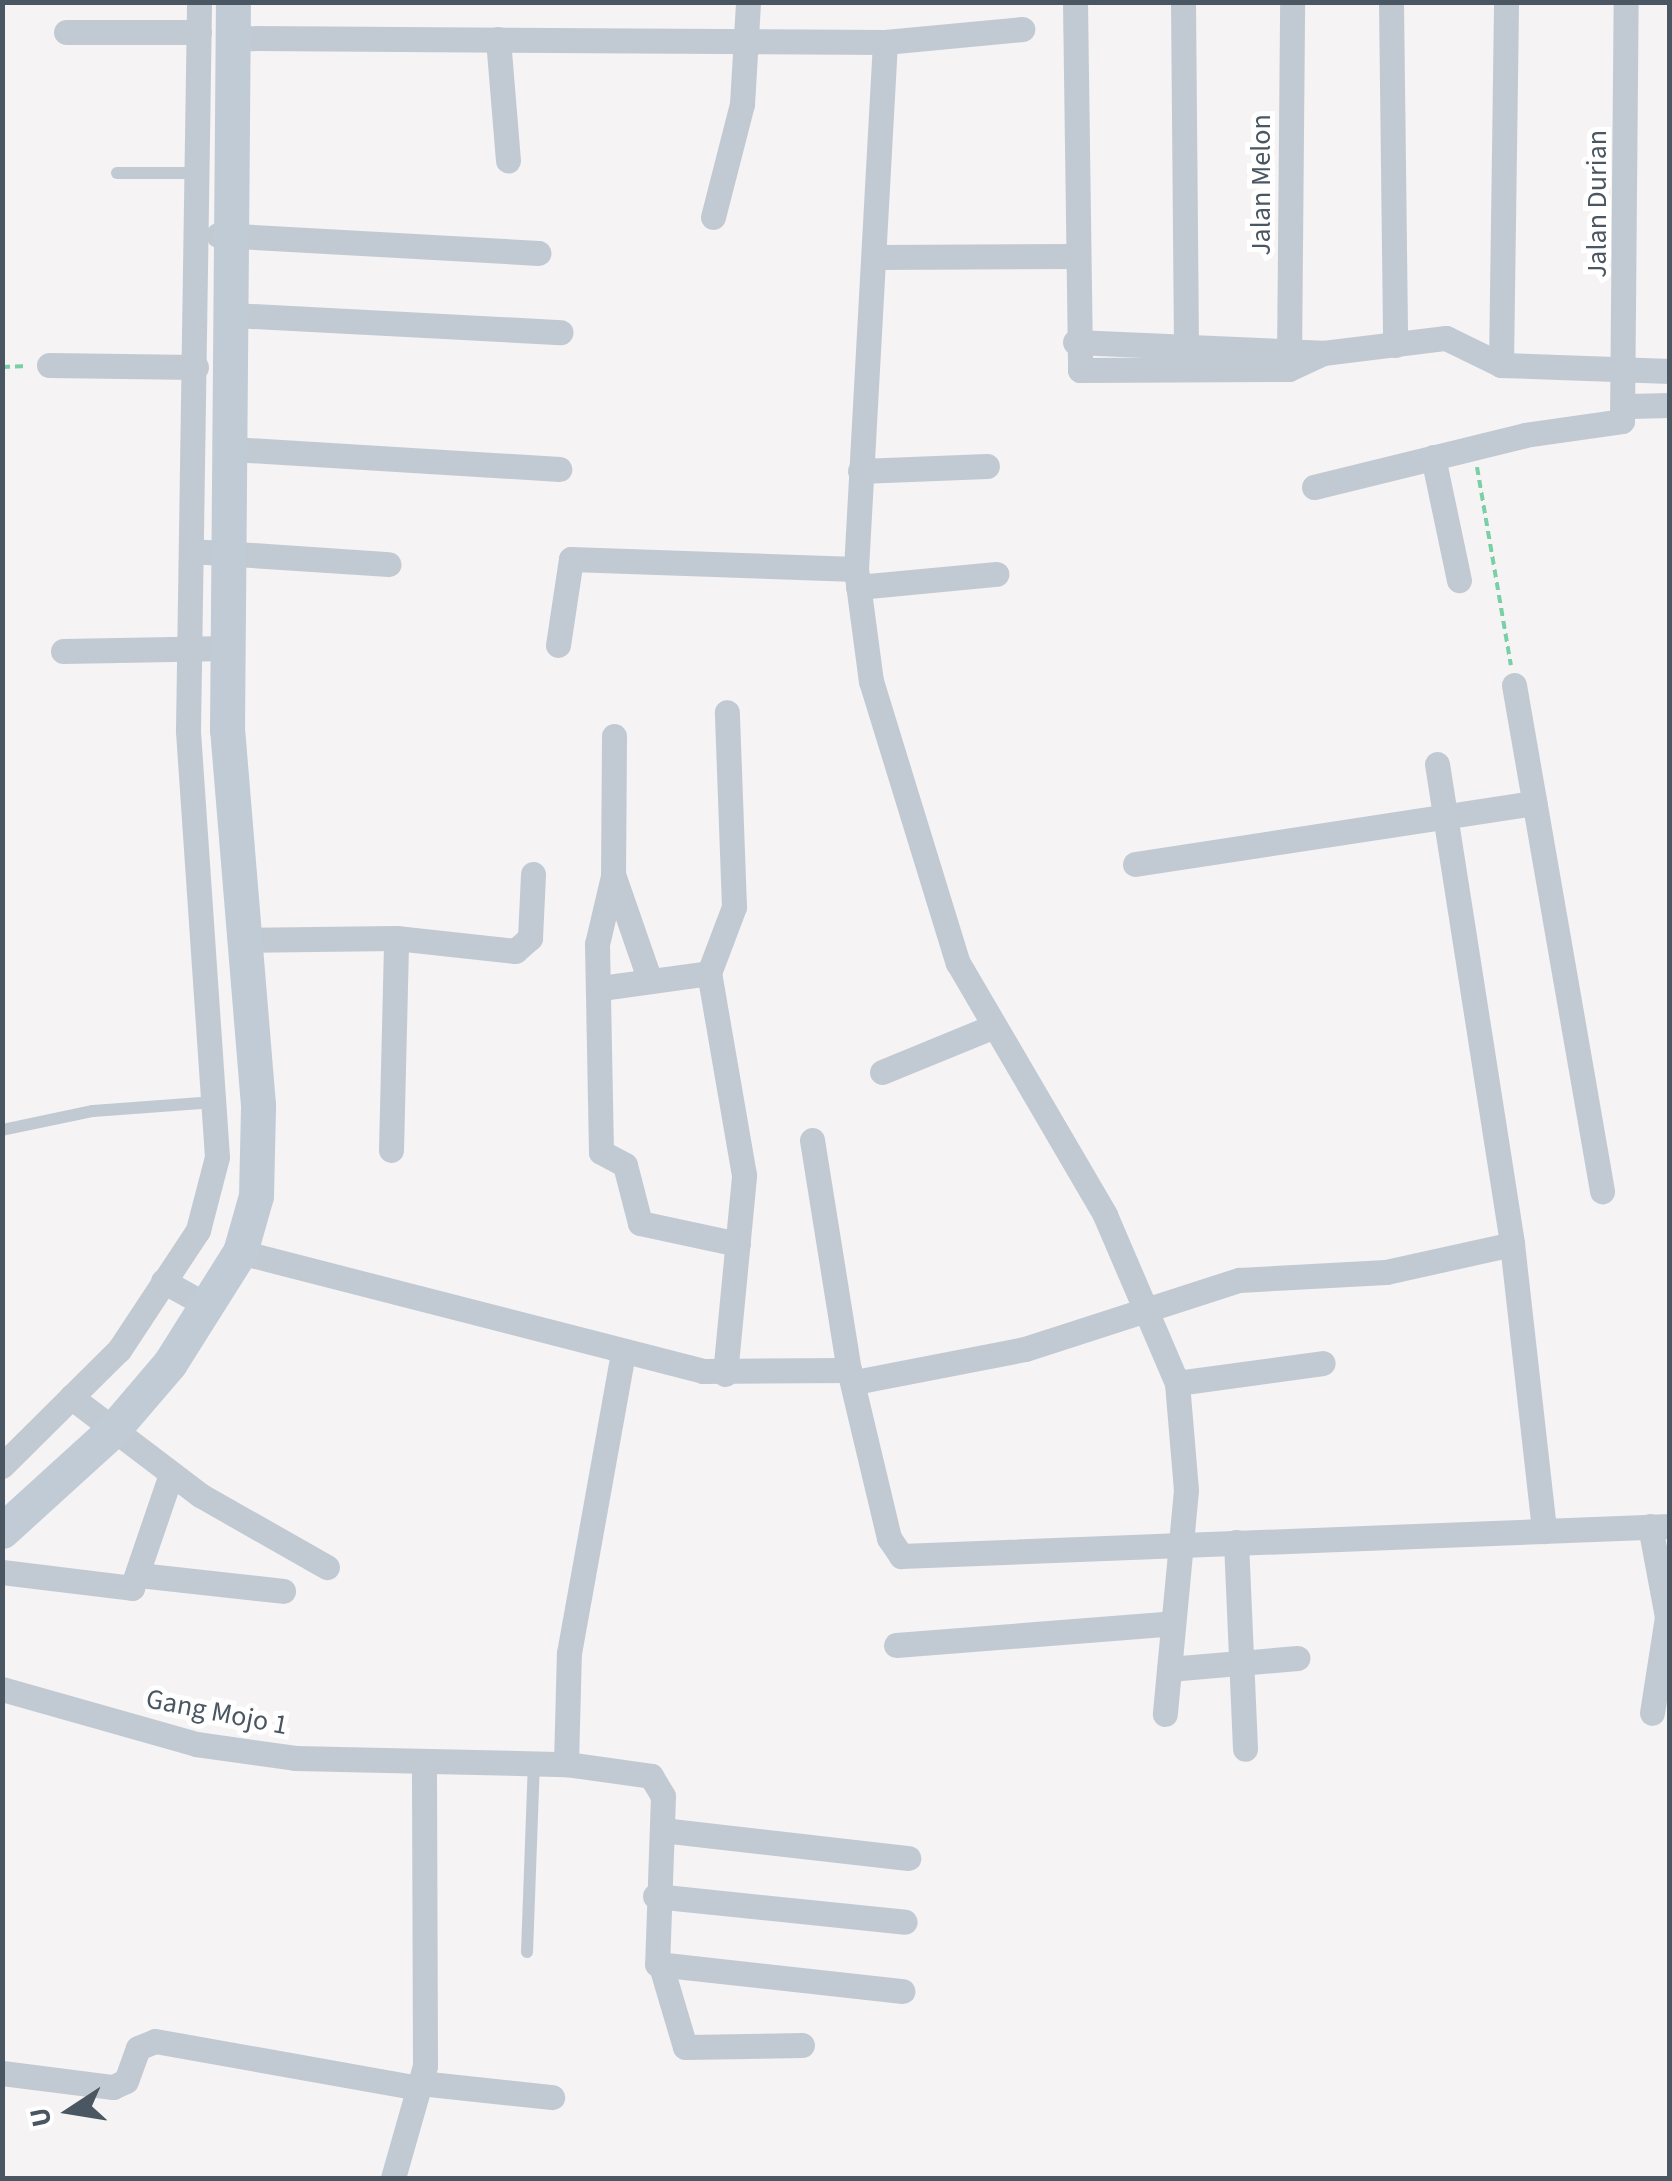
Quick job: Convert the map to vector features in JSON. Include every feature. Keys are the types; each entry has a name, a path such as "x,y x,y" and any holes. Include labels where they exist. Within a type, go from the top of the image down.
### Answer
{"street":[{"path":"199,2 216,35"},
{"path":"12,1497 13,1441 76,1402 119,1350 240,1252 256,1196 235,1103 212,852 209,552 196,367 214,235 216,35 234,2"},
{"path":"712,218 751,43 748,2"},
{"path":"1075,2 1075,342 1083,372 1289,357 1446,338 1501,365 1670,371"},
{"path":"1183,2 1186,343"},
{"name":"Jalan Melon","path":"1289,357 1292,2"},
{"path":"1391,2 1395,345"},
{"path":"1501,365 1506,2"},
{"name":"Jalan Durian","path":"1626,2 1629,406"},
{"path":"66,32 751,43 885,42 1022,30"},
{"path":"498,39 508,161"},
{"path":"885,42 877,257 860,472 857,578 870,681 920,863 994,1026 1069,1146 1148,1312 1177,1383 1181,1543 1165,1714"},
{"path":"214,235 538,253"},
{"path":"209,552 232,449 234,315 214,235"},
{"path":"877,257 1074,256"},
{"path":"234,315 561,332"},
{"path":"1075,342 1186,343 1289,357"},
{"path":"49,366 196,367"},
{"path":"1314,488 1474,448 1615,426 1629,406 1670,405"},
{"path":"232,449 559,469"},
{"path":"1433,457 1459,580"},
{"path":"860,472 988,466"},
{"path":"209,552 388,564"},
{"path":"558,645 571,560 857,578 996,574"},
{"path":"63,650 208,648"},
{"path":"1514,685 1602,1191"},
{"path":"725,1374 744,1175 709,973 734,908 727,712"},
{"path":"614,736 613,876 598,944 601,1152 625,1165 640,1223 738,1244"},
{"path":"1437,764 1440,815 1512,1244 1544,1531"},
{"path":"1135,864 1534,802"},
{"path":"225,980 396,938 526,946 533,874"},
{"path":"613,876 650,981"},
{"path":"391,1150 396,938"},
{"path":"601,988 709,973"},
{"path":"882,1072 994,1026"},
{"path":"12,1497 107,1427 188,1294 235,1103"},
{"path":"812,1140 852,1376 888,1538 901,1556 1660,1526 1667,1617 1652,1713"},
{"path":"240,1252 623,1353 725,1374 852,1376 1025,1350 1239,1280 1386,1272 1512,1244"},
{"path":"566,1764 569,1653 623,1353"},
{"path":"1177,1383 1323,1363"},
{"path":"76,1402 171,1474 327,1567"},
{"path":"2,1572 121,1591 139,1574 171,1474"},
{"path":"1236,1542 1245,1749"},
{"path":"139,1574 283,1591"},
{"path":"896,1645 1173,1623"},
{"path":"1169,1669 1298,1658"},
{"name":"Gang Mojo 1","path":"2,1690 196,1744 424,1766 566,1764 651,1776 662,1790 655,1896 660,1966 685,2047 802,2044"},
{"path":"393,2178 419,2085 424,1766"},
{"path":"662,1830 908,1858"},
{"path":"655,1896 905,1922"},
{"path":"660,1966 902,1991"},
{"path":"2,2073 113,2087 126,2081 138,2048 155,2041 419,2085 552,2097"}],"lane":[{"path":"117,173 214,174"},
{"path":"2,1130 93,1110 235,1103"},
{"path":"527,1952 534,1764"}],"path":[{"path":"1474,448 1514,685"}]}
